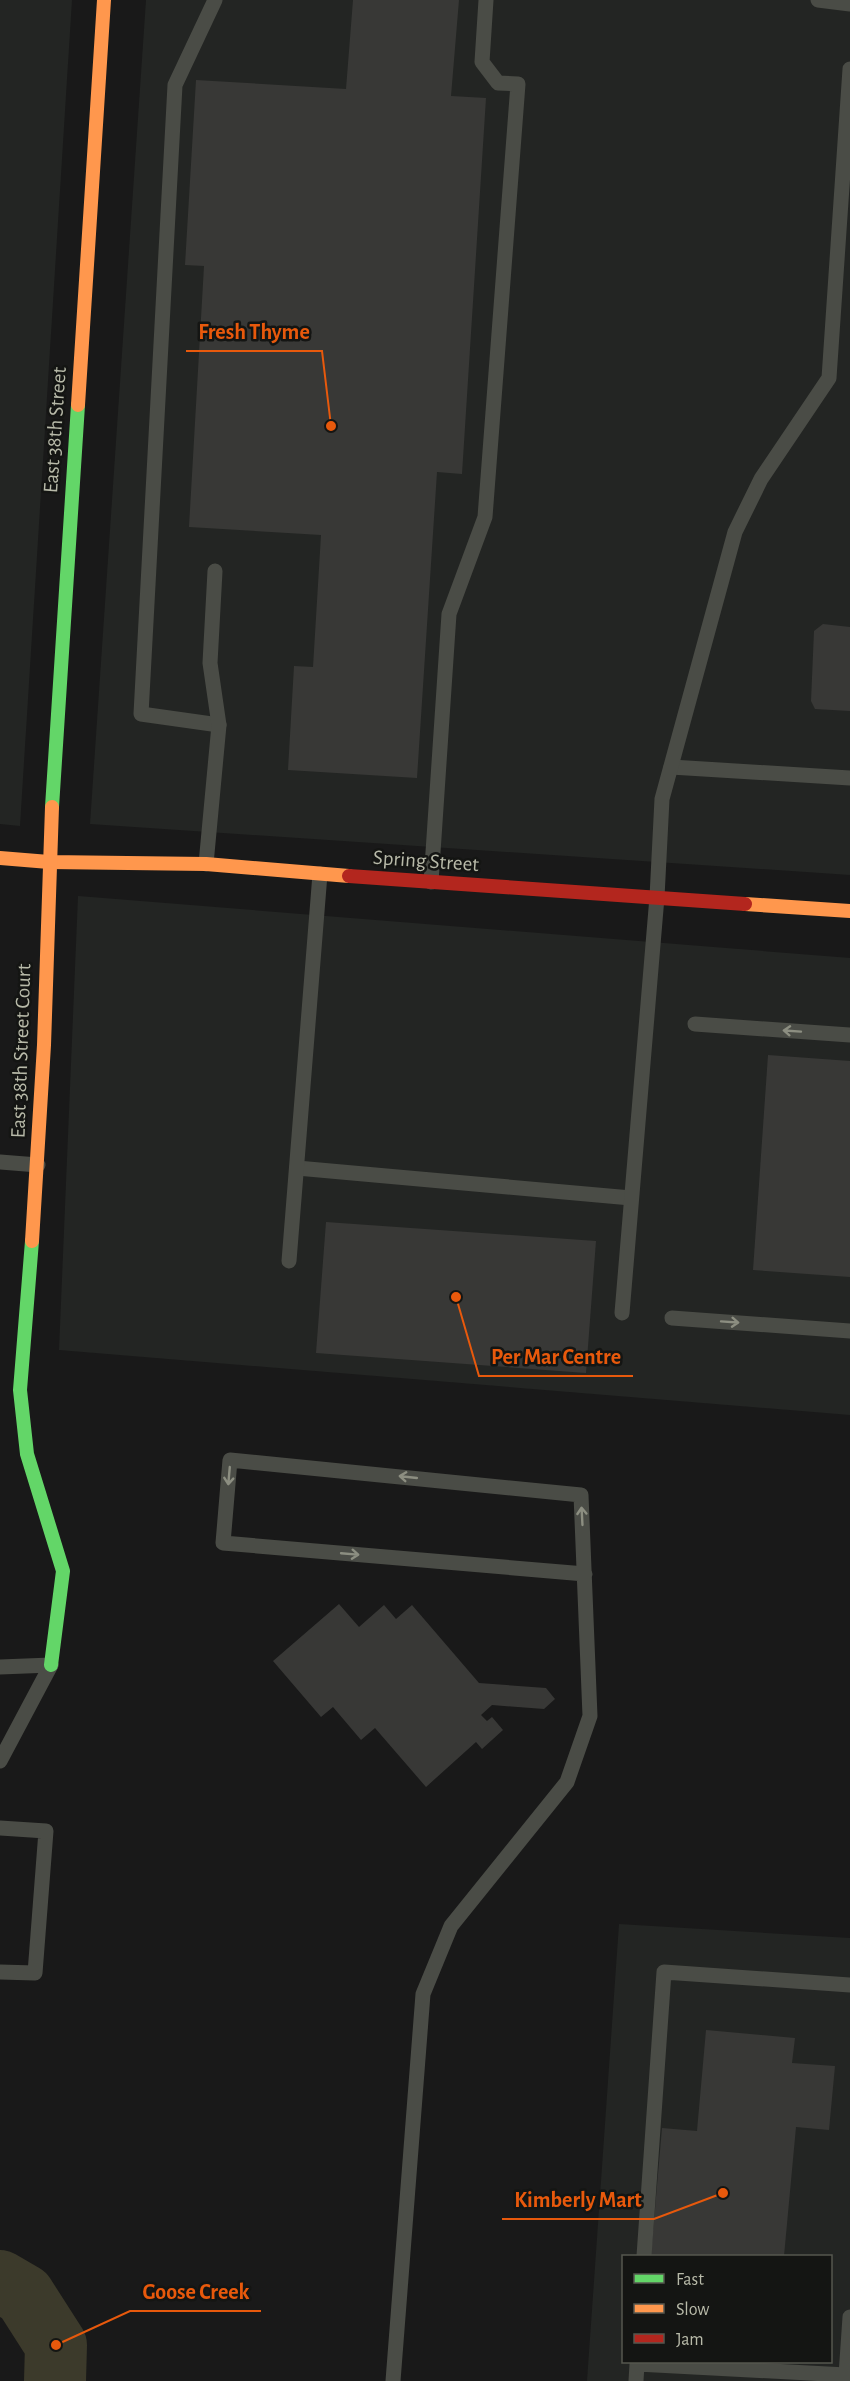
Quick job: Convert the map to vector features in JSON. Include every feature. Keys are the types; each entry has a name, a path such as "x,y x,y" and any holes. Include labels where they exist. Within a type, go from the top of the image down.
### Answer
{"street":[{"name":"East 38th Street","path":"49,862 104,0"},
{"name":"Spring Street","path":"0,858 49,862 206,864 850,911"},
{"name":"East 38th Street Court","path":"49,862 38,1165 20,1390 27,1454 63,1571 51,1665"}],"lane":[{"path":"215,0 175,85 141,714 219,724"},
{"path":"432,882 449,614 485,517 518,84 498,83 482,62 486,0"},
{"path":"818,0 850,3"},
{"path":"622,1313 657,897 662,799 735,532 761,478 829,378 850,69"},
{"path":"206,864 219,724 210,663 215,571"},
{"path":"671,767 850,778"},
{"path":"289,1261 320,874"},
{"path":"695,1024 850,1035"},
{"path":"0,1162 38,1165"},
{"path":"297,1168 631,1198"},
{"path":"672,1318 850,1330"},
{"path":"393,2381 423,1994 451,1926 567,1782 590,1716 585,1574 581,1495 230,1460 223,1543 585,1574"},
{"path":"0,1667 51,1665"},
{"path":"0,1761 51,1665"},
{"path":"0,1828 46,1831 35,1973 0,1972"},
{"path":"644,2255 664,1972 850,1985"},
{"path":"636,2381 637,2363 745,2375 846,2375 850,2317"}],"shaded area":[{"path":"0,0 72,0 20,826 0,824"},
{"path":"146,0 850,0 850,875 90,824"},
{"path":"78,896 850,958 850,1415 59,1350"},
{"path":"619,1924 850,1938 850,2381 587,2381"}],"building":[{"path":"353,0 459,0 451,96 486,98 462,474 437,472 417,778 288,770 294,666 313,667 321,535 189,527 204,266 185,265 196,80 346,89"},
{"path":"823,624 850,627 850,711 815,709 811,701 814,631"},
{"path":"768,1055 850,1061 850,1277 753,1270"},
{"path":"326,1222 596,1241 586,1373 316,1353"},
{"path":"339,1604 359,1627 384,1605 396,1619 412,1605 479,1683 546,1688 555,1699 544,1709 492,1705 481,1715 487,1721 492,1717 503,1730 482,1749 476,1742 426,1787 375,1728 361,1740 333,1707 321,1717 273,1661"},
{"path":"706,2030 795,2038 792,2063 835,2066 829,2130 796,2127 784,2255 651,2255 662,2128 697,2131"}],"waterway":[{"path":"0,2281 24,2295 56,2345 55,2381"}],"traffic: fast":[{"path":"52,807 78,405"},
{"path":"32,1241 20,1390 27,1454 63,1571 51,1665"}],"traffic: slow":[{"path":"78,405 104,0"},
{"path":"32,1241 44,1045 52,807"},
{"path":"0,858 49,862 206,864 349,876"},
{"path":"745,904 850,911"}],"traffic: jam":[{"path":"349,876 745,904"}],"place":[{"name":"Fresh Thyme","path":"331,426"},
{"name":"Per Mar Centre","path":"456,1297"},
{"name":"Kimberly Mart","path":"723,2193"},
{"name":"Goose Creek","path":"56,2345"}]}
